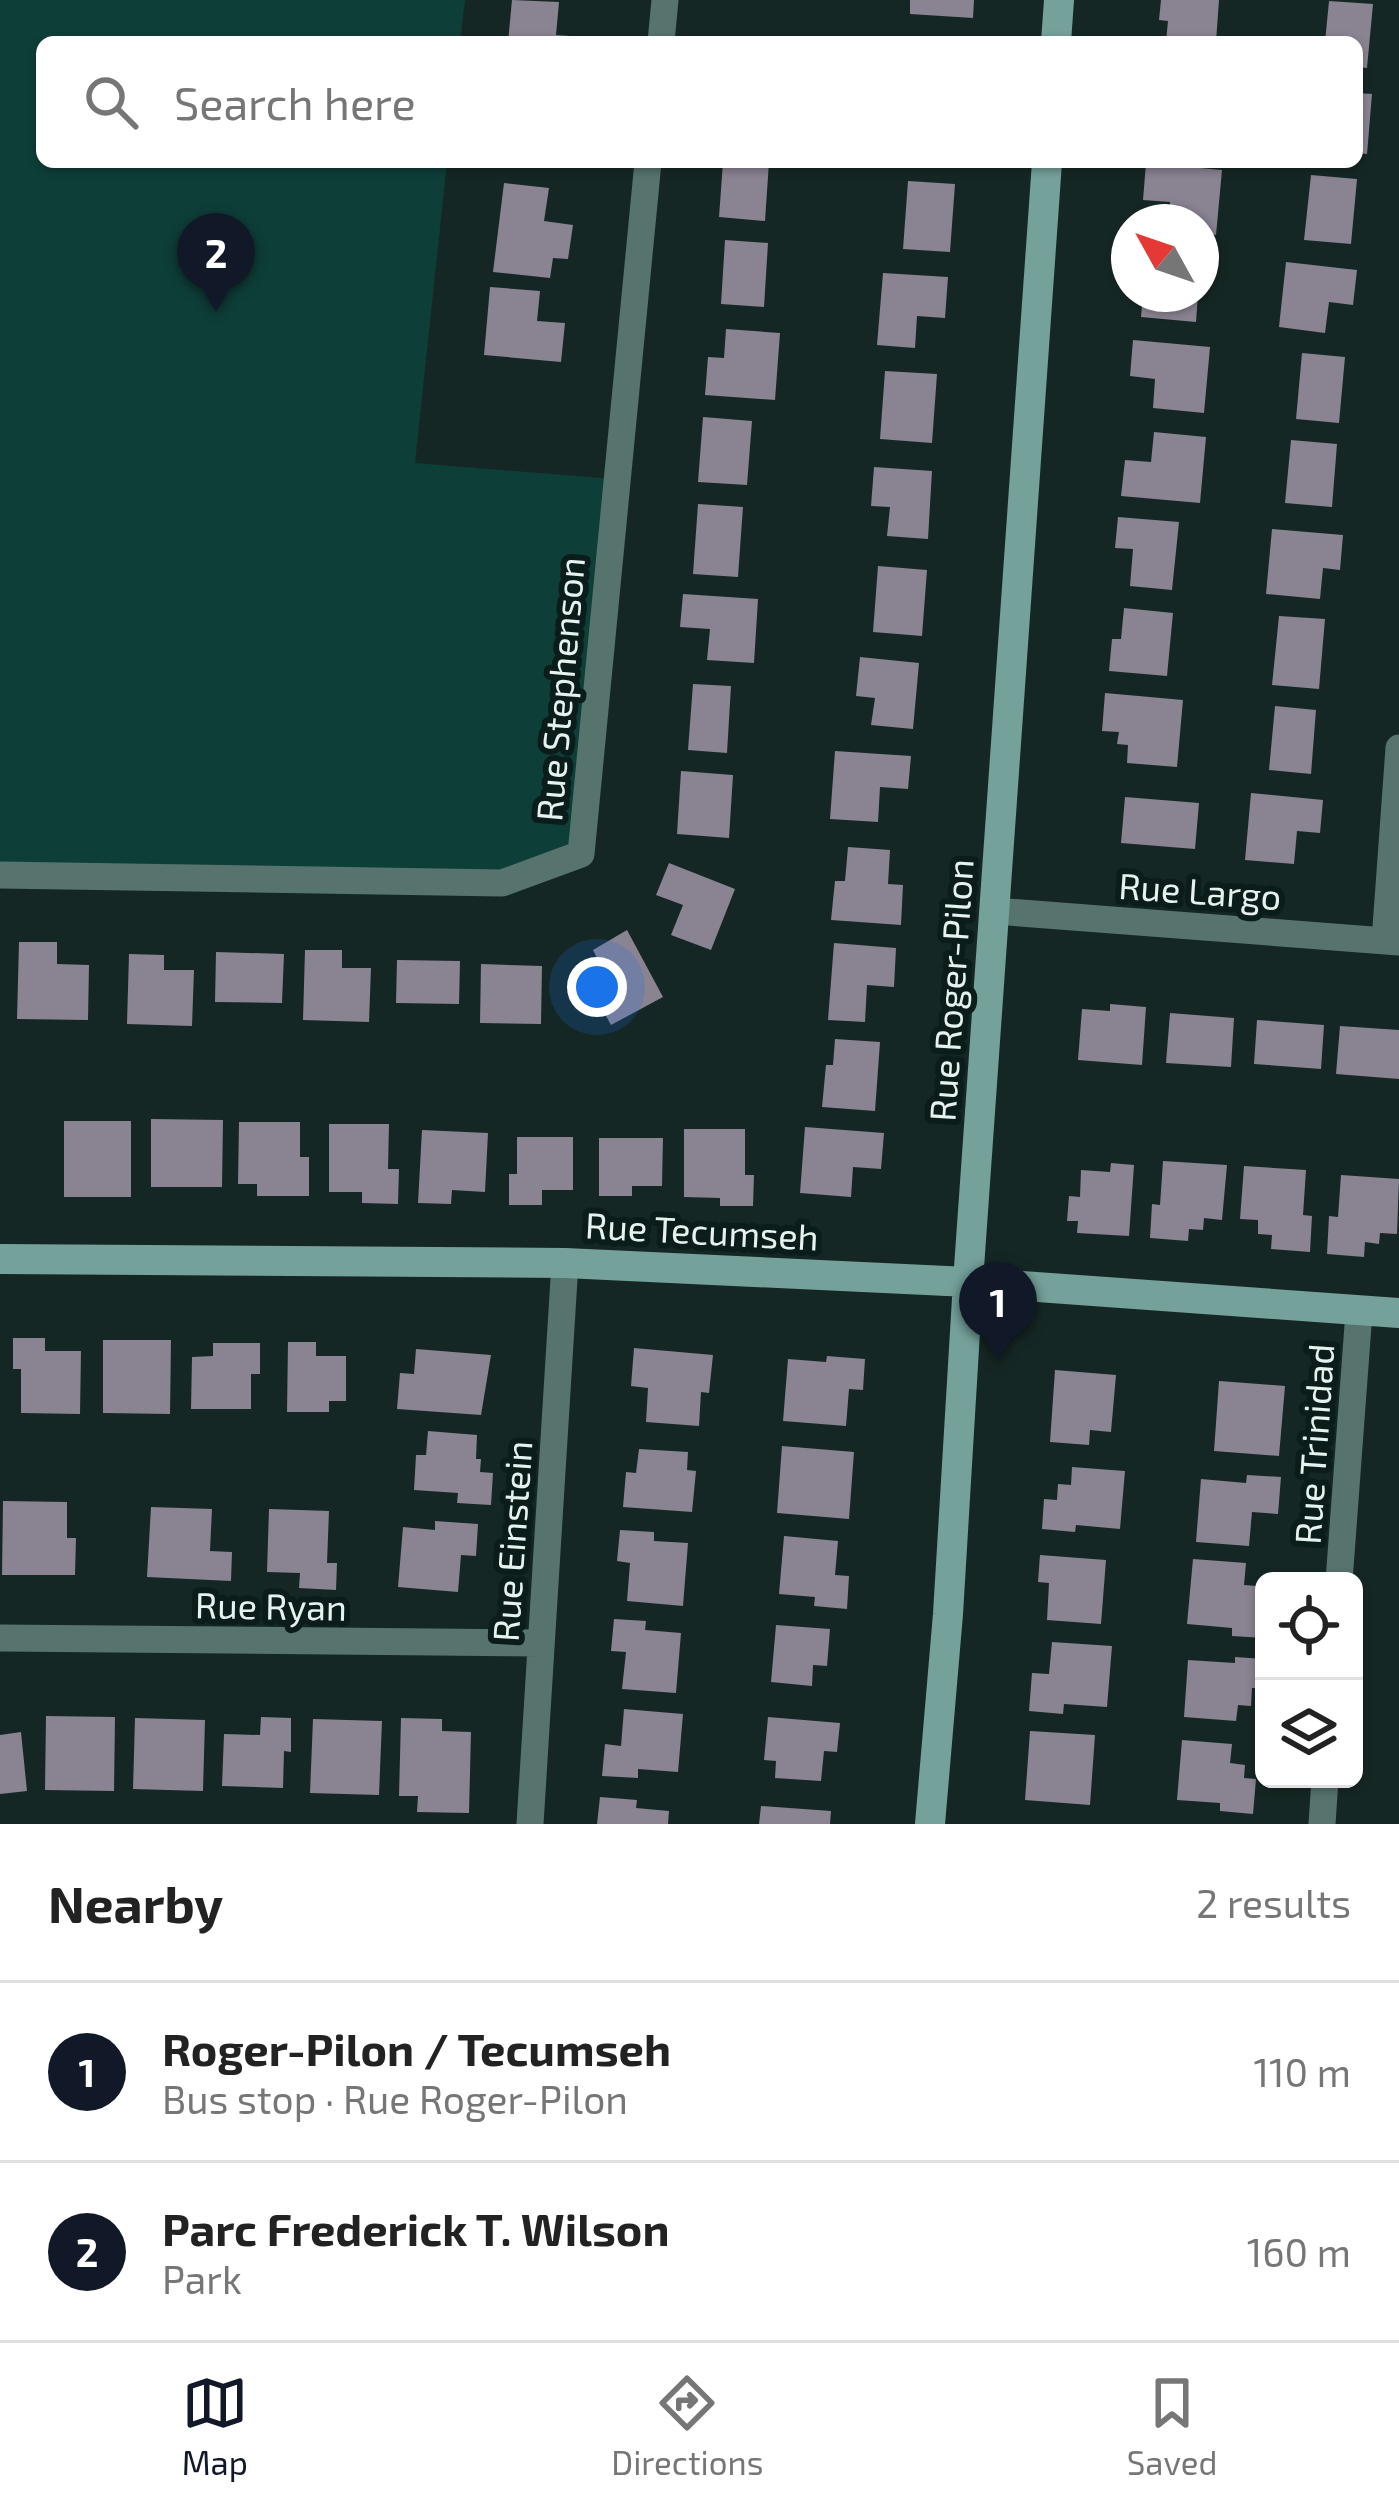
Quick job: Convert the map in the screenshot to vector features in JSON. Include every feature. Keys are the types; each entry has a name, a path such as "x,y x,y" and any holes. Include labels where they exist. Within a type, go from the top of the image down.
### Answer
{"street":[{"path":"662,36 665,0"},
{"path":"1056,36 1059,0"},
{"name":"Rue Stephenson","path":"0,875 502,883 580,854 647,168"},
{"name":"Rue Roger-Pilon","path":"930,1824 949,1614 1047,168"},
{"path":"1392,941 1399,748"},
{"name":"Rue Largo","path":"994,911 1392,941"},
{"name":"Rue Tecumseh","path":"0,1259 565,1263 968,1282 1399,1313"},
{"name":"Rue Einstein","path":"530,1824 565,1263"},
{"name":"Rue Trinidad","path":"1340,1572 1358,1312"},
{"name":"Rue Ryan","path":"0,1638 541,1643"},
{"path":"1322,1824 1324,1788"}],"green space":[{"path":"0,0 465,0 461,36 36,36 36,168 446,168 415,463 614,479 581,854 502,883 0,875"}],"building":[{"path":"512,0 559,2 556,35 570,36 509,36"},
{"path":"910,0 974,0 973,18 910,14"},
{"path":"1161,0 1219,0 1216,36 1167,36 1168,21 1159,20"},
{"path":"1329,1 1373,4 1367,68 1363,68 1363,36 1326,36"},
{"path":"1363,93 1372,94 1367,154 1363,154"},
{"path":"723,168 769,168 765,221 719,217"},
{"path":"1146,168 1222,170 1219,204 1143,200"},
{"path":"1311,175 1357,179 1351,244 1304,240"},
{"path":"908,181 955,184 950,252 903,249"},
{"path":"504,183 549,188 544,221 573,225 568,259 553,258 550,278 493,272"},
{"path":"725,240 768,243 764,307 721,304"},
{"path":"1286,262 1357,270 1353,305 1329,302 1325,333 1279,327"},
{"path":"883,273 948,277 945,318 917,316 915,348 877,345"},
{"path":"490,287 540,291 537,321 565,323 561,362 484,355"},
{"path":"1141,312 1197,312 1196,322 1141,317"},
{"path":"726,329 780,333 775,400 705,395 708,357 724,358"},
{"path":"1133,340 1210,347 1204,413 1153,408 1155,379 1130,376"},
{"path":"1302,353 1345,357 1339,423 1296,419"},
{"path":"885,371 937,374 932,443 880,439"},
{"path":"703,417 752,421 747,485 698,482"},
{"path":"1154,432 1206,437 1200,503 1121,496 1125,460 1151,462"},
{"path":"1291,440 1337,444 1332,507 1285,503"},
{"path":"874,467 932,471 928,539 887,536 890,507 871,506"},
{"path":"698,504 743,507 738,577 693,574"},
{"path":"1118,517 1179,522 1172,590 1130,586 1133,549 1115,548"},
{"path":"1272,529 1343,535 1340,570 1323,568 1320,599 1266,594"},
{"path":"878,566 927,570 922,636 873,632"},
{"path":"683,594 758,599 754,663 707,660 710,629 680,627"},
{"path":"1124,608 1173,613 1167,676 1109,671 1112,639 1121,639"},
{"path":"1279,616 1325,619 1319,689 1272,685"},
{"path":"860,657 919,663 913,729 871,725 875,698 856,696"},
{"path":"693,684 731,686 727,753 688,750"},
{"path":"1105,693 1183,700 1177,767 1127,763 1128,745 1117,744 1119,732 1102,731"},
{"path":"1275,706 1316,710 1311,774 1269,770"},
{"path":"835,751 911,756 908,789 880,787 878,822 830,819"},
{"path":"681,771 733,775 729,838 677,834"},
{"path":"1251,793 1323,800 1320,833 1297,831 1294,864 1245,860"},
{"path":"1125,797 1199,803 1195,849 1121,843"},
{"path":"848,847 890,850 888,884 903,885 901,925 831,920 835,881 845,881"},
{"path":"669,863 735,889 711,950 671,935 683,905 656,895"},
{"path":"627,930 663,997 611,1025 587,981 604,972 593,950"},
{"path":"19,942 57,942 57,964 89,965 88,1020 17,1019"},
{"path":"834,943 896,948 894,987 867,985 865,1022 828,1020"},
{"path":"305,950 342,950 342,968 371,968 369,1022 303,1020"},
{"path":"216,952 284,954 282,1003 215,1002"},
{"path":"129,954 164,955 164,970 194,970 192,1026 127,1024"},
{"path":"397,960 460,961 459,1004 396,1003"},
{"path":"481,964 542,966 541,1024 480,1023"},
{"path":"1110,1004 1146,1007 1142,1065 1078,1060 1082,1009 1110,1011"},
{"path":"1170,1013 1234,1018 1231,1067 1166,1063"},
{"path":"1257,1020 1324,1025 1321,1069 1254,1064"},
{"path":"1340,1026 1399,1030 1399,1079 1336,1074"},
{"path":"835,1039 880,1042 875,1111 822,1107 826,1065 833,1065"},
{"path":"151,1119 223,1120 222,1187 151,1187"},
{"path":"64,1121 131,1121 131,1197 64,1197"},
{"path":"239,1122 300,1122 300,1157 309,1157 309,1196 257,1196 257,1184 238,1184"},
{"path":"329,1124 389,1124 388,1169 399,1169 398,1204 362,1203 362,1192 329,1192"},
{"path":"805,1127 884,1133 881,1169 853,1167 851,1197 800,1193"},
{"path":"684,1129 745,1129 745,1175 754,1175 753,1206 720,1206 720,1198 684,1197"},
{"path":"422,1130 488,1133 485,1192 452,1190 451,1204 418,1203"},
{"path":"517,1137 573,1137 573,1190 542,1190 542,1205 509,1205 509,1174 517,1174"},
{"path":"599,1138 663,1138 662,1186 632,1186 632,1196 599,1196"},
{"path":"1163,1161 1227,1165 1222,1220 1204,1218 1203,1230 1189,1229 1188,1241 1150,1238 1152,1204 1160,1205"},
{"path":"1111,1163 1134,1165 1129,1236 1077,1233 1078,1221 1067,1221 1069,1196 1080,1197 1081,1170 1110,1172"},
{"path":"1244,1166 1306,1170 1303,1215 1312,1216 1310,1252 1271,1249 1272,1235 1258,1234 1258,1220 1240,1219"},
{"path":"1341,1175 1399,1179 1397,1234 1380,1233 1379,1244 1365,1242 1364,1257 1327,1254 1329,1216 1338,1217"},
{"path":"13,1338 45,1338 45,1351 81,1351 80,1414 21,1413 21,1369 13,1369"},
{"path":"103,1340 171,1340 170,1414 103,1413"},
{"path":"288,1342 316,1342 316,1356 346,1356 346,1401 329,1401 329,1412 287,1412"},
{"path":"213,1343 260,1343 260,1374 251,1374 251,1409 191,1409 192,1357 213,1356"},
{"path":"634,1348 713,1355 709,1393 701,1392 699,1426 646,1422 648,1388 631,1386"},
{"path":"416,1349 491,1355 481,1415 397,1409 400,1373 414,1374"},
{"path":"827,1356 865,1359 863,1390 849,1389 846,1426 783,1421 788,1359 826,1362"},
{"path":"1055,1370 1116,1375 1111,1432 1090,1430 1089,1445 1050,1442"},
{"path":"1219,1381 1285,1386 1279,1456 1214,1451"},
{"path":"428,1431 477,1435 480,1472 493,1473 491,1505 457,1503 458,1493 414,1490 416,1455 426,1455"},
{"path":"782,1446 854,1452 849,1519 777,1513"},
{"path":"639,1449 688,1452 687,1470 696,1471 692,1512 623,1507 626,1472 636,1473"},
{"path":"1072,1467 1125,1471 1120,1529 1076,1525 1075,1532 1042,1529 1044,1499 1057,1500 1058,1484 1071,1485"},
{"path":"1247,1475 1281,1477 1278,1514 1252,1512 1249,1546 1196,1542 1201,1479 1246,1483"},
{"path":"3,1501 67,1502 67,1538 76,1538 75,1575 2,1575"},
{"path":"151,1507 212,1509 210,1551 232,1552 231,1581 147,1577"},
{"path":"269,1509 329,1511 327,1563 337,1563 336,1590 299,1588 300,1573 267,1572"},
{"path":"435,1521 478,1524 476,1556 461,1555 458,1592 398,1587 403,1527 435,1530"},
{"path":"620,1530 654,1532 654,1541 688,1543 683,1606 627,1601 630,1563 617,1561"},
{"path":"784,1536 838,1541 835,1575 849,1576 847,1609 814,1606 815,1597 779,1594"},
{"path":"1040,1555 1106,1560 1101,1624 1047,1620 1049,1583 1038,1582"},
{"path":"1193,1559 1246,1563 1244,1585 1255,1586 1255,1637 1232,1636 1232,1628 1187,1624"},
{"path":"614,1619 646,1621 645,1630 681,1633 676,1693 622,1689 626,1652 611,1651"},
{"path":"776,1625 830,1629 827,1666 813,1665 812,1686 771,1682"},
{"path":"1052,1642 1112,1646 1107,1707 1064,1704 1063,1714 1029,1711 1032,1673 1049,1674"},
{"path":"1235,1657 1255,1658 1251,1706 1238,1705 1236,1721 1184,1717 1188,1660 1235,1663"},
{"path":"624,1709 683,1714 678,1772 638,1769 638,1778 602,1776 605,1744 621,1746"},
{"path":"46,1716 115,1717 114,1791 45,1790"},
{"path":"261,1717 291,1718 291,1752 284,1751 283,1788 222,1786 224,1734 260,1735"},
{"path":"768,1717 840,1723 837,1752 824,1751 821,1781 775,1778 776,1761 764,1760"},
{"path":"135,1718 205,1720 203,1791 133,1789"},
{"path":"401,1718 442,1719 442,1731 471,1732 469,1813 417,1812 418,1796 399,1796"},
{"path":"313,1719 382,1721 379,1795 310,1793"},
{"path":"1030,1731 1095,1735 1090,1805 1025,1800"},
{"path":"21,1732 27,1791 0,1794 0,1735"},
{"path":"1182,1740 1232,1744 1230,1763 1245,1765 1244,1778 1255,1779 1253,1814 1220,1811 1220,1803 1177,1800"},
{"path":"600,1797 637,1800 636,1808 669,1811 668,1824 597,1824"},
{"path":"761,1806 831,1811 830,1824 759,1824"}],"place":[{"name":"Parc Frederick T. Wilson","path":"216,312"},
{"name":"Roger-Pilon / Tecumseh","path":"998,1361"}]}
